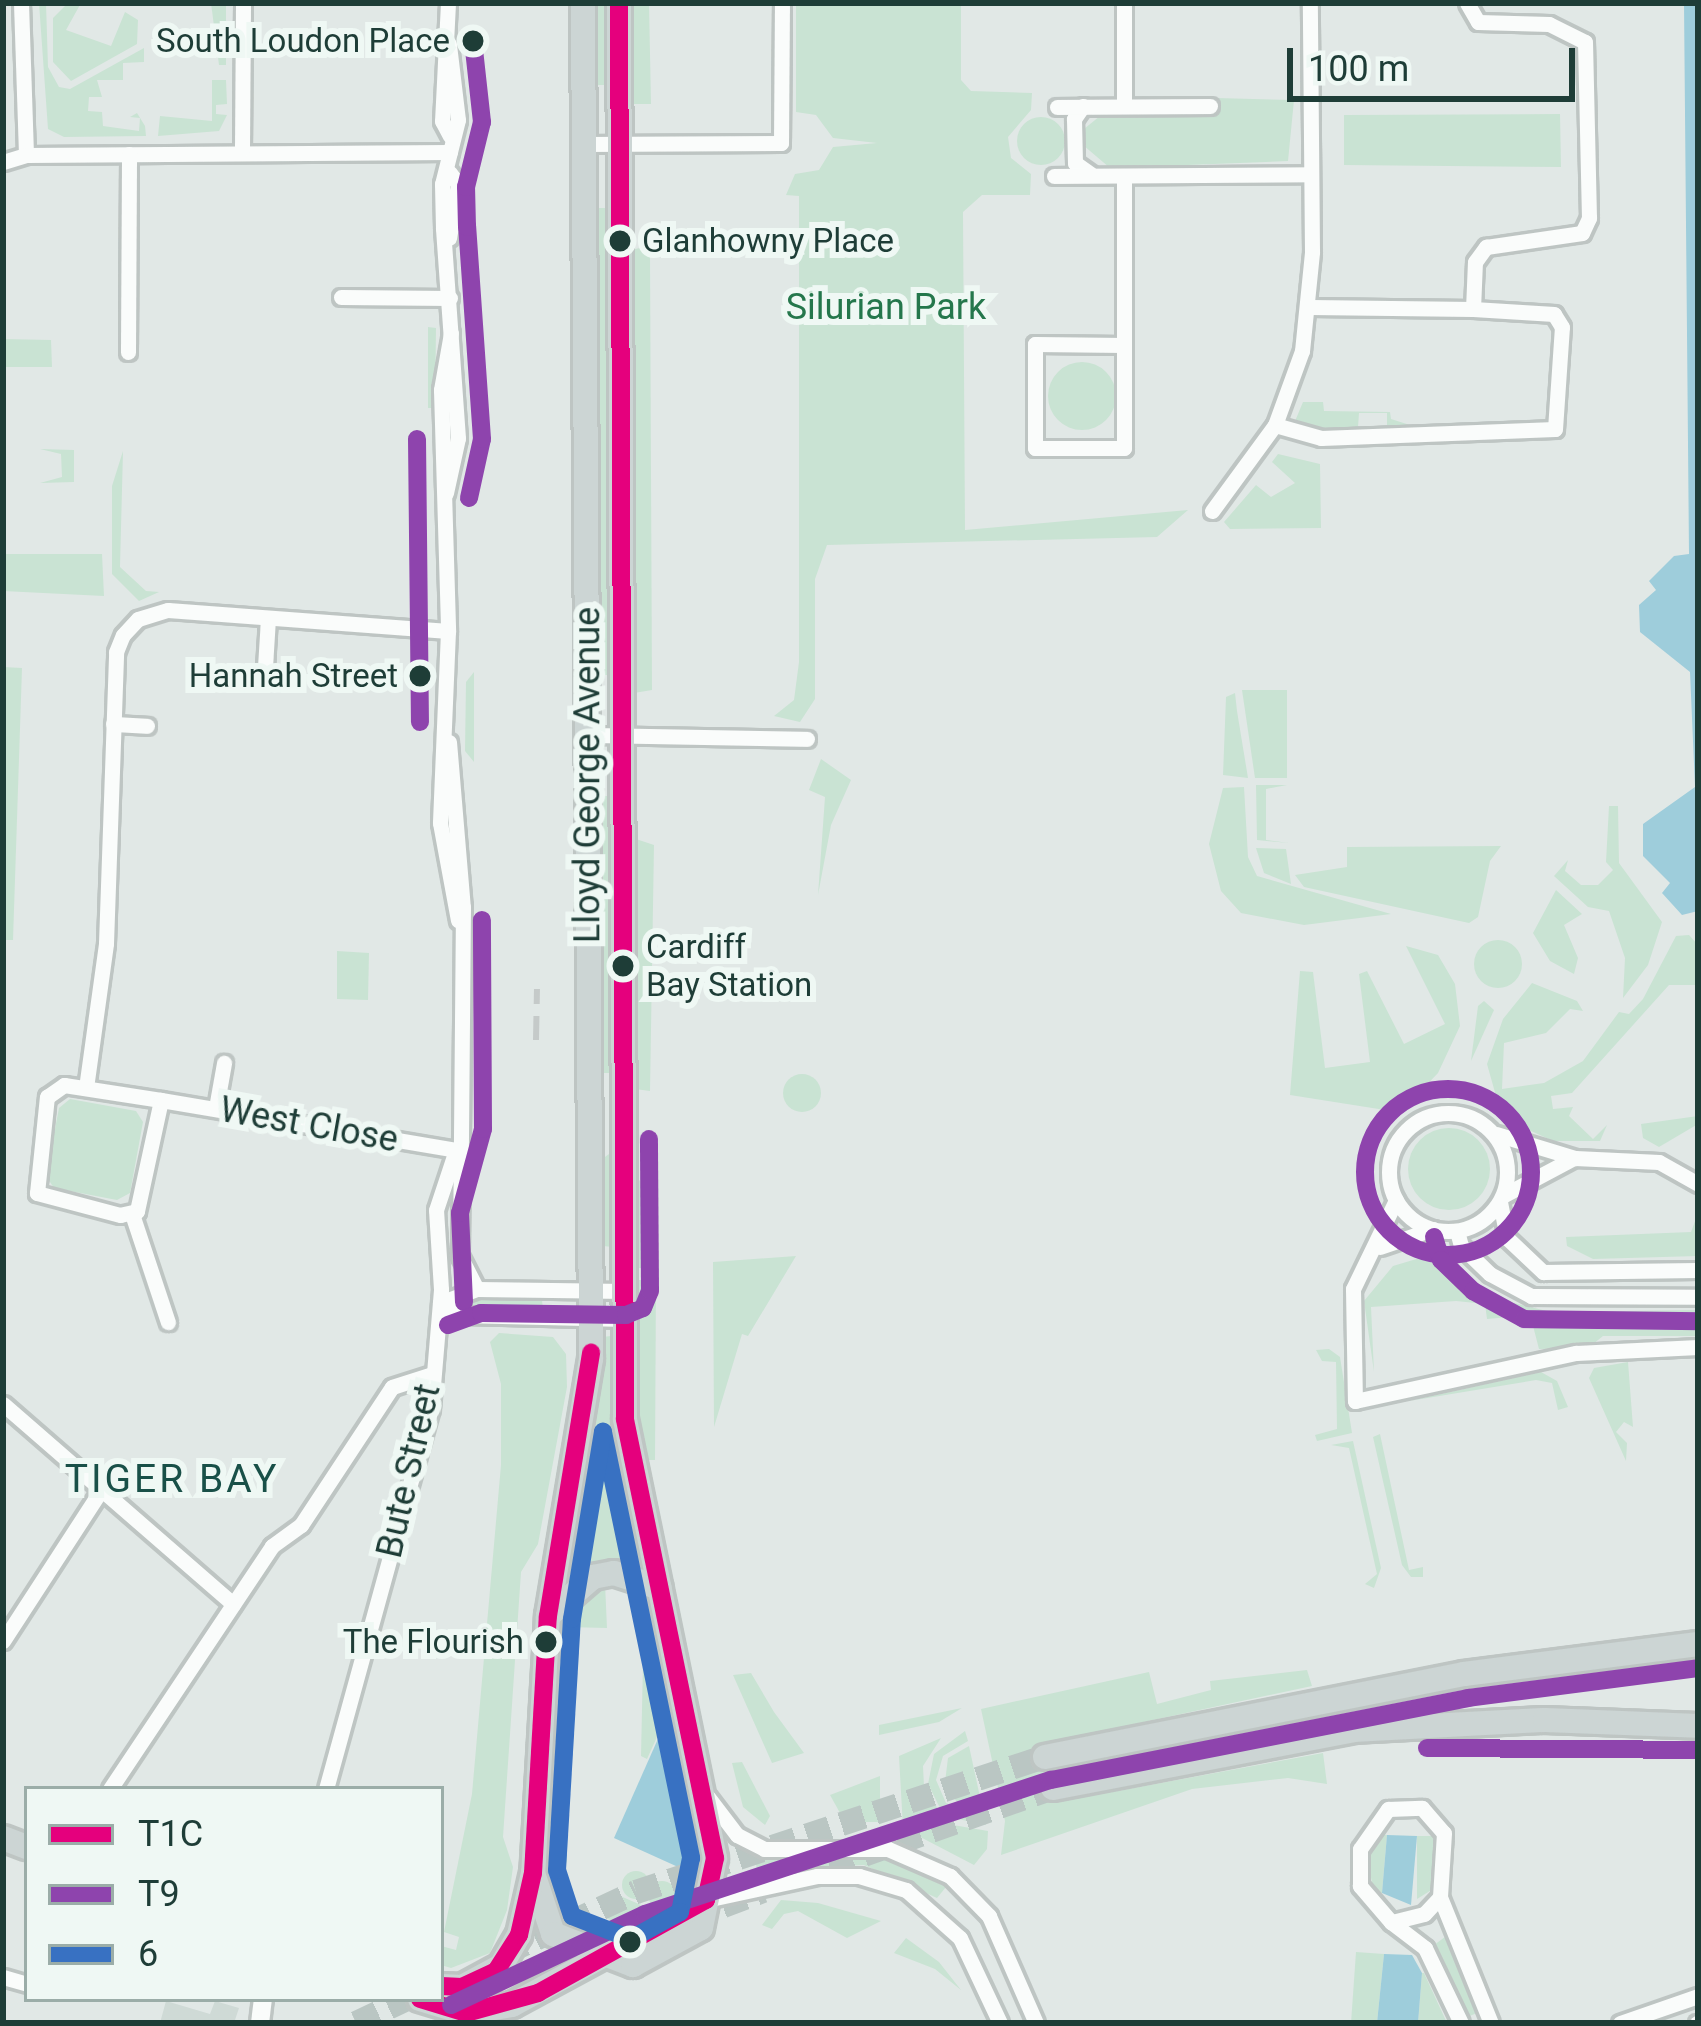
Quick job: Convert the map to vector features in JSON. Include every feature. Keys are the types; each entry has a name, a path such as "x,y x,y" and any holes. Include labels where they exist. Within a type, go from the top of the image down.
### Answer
{"main road":[{"name":"Lloyd George Avenue","path":"548,1616 589,1382 583,3"},
{"name":"Lloyd George Avenue","path":"619,3 626,1419 660,1588"},
{"path":"430,2002 466,2013 493,2010 706,1900 716,1858 708,1797 660,1588 614,1573 593,1577 548,1616 533,1873 519,1935 501,1966 462,1987 444,1986"},
{"path":"1045,1757 1486,1670 1698,1644"},
{"path":"1054,1788 1354,1730 1525,1720 1698,1726"},
{"path":"533,1873 553,1934 600,1956"}],"street":[{"path":"21,3 26,155"},
{"path":"242,149 243,3"},
{"name":"Bute Street","path":"448,3 442,121 450,144 450,173 442,184 449,238 451,333 441,390 448,631 441,853 458,920 460,1256 477,1289"},
{"path":"583,144 782,143 782,3"},
{"path":"1124,3 1124,106"},
{"path":"1212,512 1275,425 1310,308 1310,3"},
{"path":"1467,3 1488,25 1568,29 1589,57 1589,218 1582,232 1486,247 1474,262 1473,309"},
{"path":"1083,106 1074,119 1075,163 1094,176"},
{"path":"1057,107 1210,106"},
{"path":"3,162 26,155 450,144"},
{"path":"128,352 129,154"},
{"path":"1054,176 1310,174"},
{"path":"1124,176 1124,345 1124,448 1034,448 1035,344 1124,345"},
{"path":"341,297 450,298"},
{"path":"1275,425 1322,438 1555,429 1562,327 1555,314 1310,308"},
{"path":"132,1214 46,1202 32,1183 51,1091 86,1088 106,943 118,642 138,619 168,610 448,631"},
{"path":"266,667 268,618"},
{"path":"113,724 147,726"},
{"path":"587,735 807,739"},
{"path":"215,1108 224,1064"},
{"name":"West Close","path":"86,1088 456,1150"},
{"path":"161,1100 143,1196 132,1214 168,1322"},
{"path":"1698,1184 1648,1160 1575,1158 1493,1132 1449,1112 1417,1121 1389,1166 1396,1200 1380,1247 1352,1298 1355,1401 1576,1353 1698,1347"},
{"path":"1493,1132 1509,1172 1501,1200 1508,1238 1544,1272 1698,1270"},
{"name":"Bute Street","path":"327,1786 426,1427 440,1303 436,1210 456,1150"},
{"path":"1380,1247 1433,1229 1457,1231 1535,1172 1575,1158"},
{"path":"1396,1200 1433,1229"},
{"path":"1457,1231 1490,1274 1531,1296 1698,1297"},
{"path":"440,1303 477,1289 626,1291"},
{"path":"440,1303 460,1315 625,1319"},
{"path":"112,1786 272,1546 302,1525 392,1387 432,1374"},
{"path":"3,1404 96,1481 99,1493 233,1604"},
{"path":"3,1641 99,1493"},
{"path":"708,1797 726,1825 764,1849 888,1849 950,1876 989,1916 1036,2023"},
{"path":"1461,2023 1425,1948 1391,1922 1360,1886 1365,1833 1388,1809 1422,1808 1438,1823 1440,1897 1491,2023"},
{"path":"706,1900 818,1876 859,1876 906,1890 960,1938 1000,2023"},
{"path":"1391,1922 1424,1914 1440,1897"},
{"path":"1621,2023 1698,1996"}],"shaded area":[{"path":"166,2002 210,2014 215,2002 239,2008 234,2023 160,2023"}],"green space":[{"path":"39,3 46,3 48,67 59,87 70,89 144,48 144,62 123,63 123,80 97,80 102,97 89,97 88,111 102,112 103,126 139,131 140,118 130,117 137,113 145,126 146,136 64,137 48,129"},
{"path":"68,3 81,3 66,30 111,46 125,12 138,20 137,44 71,81 53,62 53,18"},
{"path":"211,3 226,3 226,65 219,65"},
{"path":"595,3 607,3 607,85 594,85"},
{"path":"629,3 649,3 651,104 631,104"},
{"name":"Silurian Park","path":"796,3 961,3 961,80 971,91 1032,93 1031,110 1008,137 1011,158 1031,174 1030,195 982,195 963,212 965,530 1188,510 1157,537 827,545 815,579 815,699 800,722 774,716 794,700 799,662 799,196 786,195 795,174 819,170 833,147 877,143 833,138 816,115 796,112"},
{"path":"212,80 226,80 227,104 216,105 216,114 227,115 219,131 158,136 160,116 212,121"},
{"path":"1216,98 1294,100 1288,161 1110,168 1083,145 1084,129 1100,116 1215,112"},
{"path":"1560,114 1561,167 1344,165 1344,115"},
{"path":"1041,117 1058,124 1065,141 1058,158 1041,165 1024,158 1017,141 1024,124"},
{"path":"596,208 608,208 608,675 598,675"},
{"path":"644,247 650,254 652,690 634,693 631,250"},
{"path":"428,327 436,328 435,408 428,408"},
{"path":"3,339 51,340 52,367 3,367"},
{"path":"1082,362 1106,372 1116,396 1106,420 1082,430 1058,420 1048,396 1058,372"},
{"path":"1303,402 1323,402 1324,411 1390,412 1391,419 1413,426 1387,426 1387,413 1359,413 1358,427 1326,432 1293,426"},
{"path":"40,449 74,450 74,482 40,483 62,477 61,454"},
{"path":"123,451 120,567 146,591 159,592 139,601 112,574 112,486"},
{"path":"1278,454 1320,464 1321,528 1230,529 1224,522 1256,485 1271,497 1295,483 1272,462"},
{"path":"3,554 102,554 104,596 3,591"},
{"path":"3,667 22,668 13,940 3,940"},
{"path":"474,672 474,762 465,751 466,682"},
{"path":"1242,690 1287,690 1287,778 1255,778"},
{"path":"1235,693 1248,778 1223,775 1226,697"},
{"path":"821,759 851,780 831,825 818,895 825,797 809,790"},
{"path":"1256,785 1287,785 1266,789 1266,840 1289,843 1257,840"},
{"path":"1244,787 1248,857 1257,876 1391,914 1304,925 1241,913 1221,891 1209,844 1223,788"},
{"path":"600,796 611,796 613,1073 601,1073"},
{"path":"1609,806 1618,806 1619,863 1662,922 1648,965 1623,998 1625,958 1609,911 1588,907 1554,876 1568,860 1565,871 1581,885 1598,885 1613,870 1606,862"},
{"path":"636,839 654,845 650,1091 635,1089"},
{"path":"1501,846 1490,861 1478,917 1469,923 1304,887 1295,875 1347,867 1347,847"},
{"path":"1256,848 1286,849 1291,884 1264,873"},
{"path":"1556,890 1582,914 1564,925 1578,958 1574,974 1550,961 1533,933"},
{"path":"1689,935 1698,945 1698,985 1669,985 1572,1093 1551,1096 1553,1109 1573,1107 1569,1116 1593,1139 1607,1125 1600,1141 1553,1141 1518,1125 1496,1096 1487,1064 1503,1019 1532,983 1577,1001 1583,1011 1570,1009 1546,1033 1504,1043 1502,1089 1544,1083 1583,1061 1619,1012 1629,1014 1643,999 1676,936"},
{"path":"1498,940 1515,947 1522,964 1515,981 1498,988 1481,981 1474,964 1481,947"},
{"path":"1406,946 1438,955 1455,984 1460,1026 1438,1073 1414,1098 1385,1110 1290,1095 1300,971 1313,972 1325,1068 1370,1062 1359,974 1367,971 1404,1044 1445,1024"},
{"path":"337,951 369,953 368,1000 337,999"},
{"path":"1484,1001 1494,1010 1471,1061 1478,1006"},
{"path":"802,1074 815,1080 821,1093 815,1106 802,1112 789,1106 783,1093 789,1080"},
{"path":"70,1099 136,1111 143,1122 130,1193 117,1200 54,1188 46,1176 59,1108"},
{"path":"1698,1116 1698,1124 1659,1147 1643,1138 1641,1124"},
{"path":"1449,1128 1478,1140 1490,1169 1478,1198 1449,1210 1420,1198 1408,1169 1420,1140"},
{"path":"612,1152 613,1247 603,1246 602,1159"},
{"path":"656,1160 656,1268 636,1268 635,1186"},
{"path":"1698,1213 1698,1256 1593,1259 1567,1246 1566,1237 1691,1232"},
{"path":"1433,1254 1457,1266 1509,1317 1487,1319 1485,1304 1456,1301 1371,1307 1374,1372 1364,1301 1393,1266"},
{"path":"796,1256 748,1336 742,1334 714,1427 713,1262"},
{"path":"635,1280 656,1280 655,1460 646,1460 637,1408"},
{"path":"471,1299 542,1300 543,1310 471,1309"},
{"path":"1514,1303 1551,1312 1698,1310 1698,1336 1603,1336 1588,1348 1539,1349 1532,1322 1512,1317"},
{"path":"499,1333 553,1337 566,1354 567,1387 538,1544 521,1572 503,1837 513,1867 507,1910 490,1953 451,1968 444,1966 444,1947 456,1950 459,1937 444,1932 472,1794 501,1465 501,1384 490,1342"},
{"path":"611,1336 615,1427 641,1567 605,1559 566,1572 598,1407 602,1337"},
{"path":"1329,1349 1340,1357 1352,1433 1317,1441 1315,1435 1337,1429 1336,1362 1322,1361 1316,1350"},
{"path":"1628,1362 1633,1427 1624,1422 1616,1432 1627,1443 1626,1461 1589,1378 1594,1368"},
{"path":"1541,1372 1557,1381 1568,1407 1558,1410 1552,1383 1536,1380 1409,1401"},
{"path":"1380,1434 1409,1570 1423,1567 1423,1577 1411,1577 1402,1565 1373,1437"},
{"path":"1353,1441 1381,1568 1374,1588 1365,1584 1377,1574 1349,1448 1331,1445"},
{"path":"605,1583 607,1628 566,1627 564,1668 564,1613"},
{"path":"651,1607 673,1702 647,1759 641,1756 644,1615"},
{"path":"1307,1670 1312,1686 1041,1744 1058,1802 1323,1753 1327,1784 1288,1778 1192,1789 1001,1855 1005,1821 981,1709 1149,1672 1157,1704 1211,1690 1210,1681"},
{"path":"751,1673 804,1753 772,1763 733,1675"},
{"path":"962,1708 939,1722 879,1735 879,1725"},
{"path":"965,1731 968,1741 943,1756 936,1780 946,1803 983,1816 986,1825 944,1816 928,1784 934,1754"},
{"path":"566,1734 567,1861 562,1873 551,1872 559,1882 550,1895 552,1759"},
{"path":"941,1738 923,1766 924,1786 947,1824 988,1831 987,1849 974,1865 903,1828 899,1756"},
{"path":"969,1746 983,1812 967,1810 944,1790 948,1758"},
{"path":"742,1762 770,1816 765,1825 743,1807 732,1763"},
{"path":"880,1776 880,1822 845,1822 830,1795"},
{"path":"1375,1834 1387,1835 1382,1893 1374,1894 1368,1861"},
{"path":"1417,1836 1435,1836 1436,1850 1433,1889 1417,1899"},
{"path":"755,1857 895,1860 946,1887 937,1898 864,1865 757,1870"},
{"path":"636,1871 646,1875 650,1885 646,1895 636,1899 626,1895 622,1885 626,1875"},
{"path":"662,1881 672,1885 676,1895 672,1905 662,1909 652,1905 648,1895 652,1885"},
{"path":"618,1895 641,1905 630,1928 608,1919"},
{"path":"781,1900 818,1903 881,1921 847,1938 798,1911 784,1914 772,1929 762,1925"},
{"path":"1445,1937 1477,2013 1467,2017 1434,1945"},
{"path":"906,1938 939,1962 961,1990 935,1969 894,1953"},
{"path":"1356,1952 1384,1954 1377,2023 1351,2023"},
{"path":"1424,1973 1447,2023 1418,2023"}],"water":[{"path":"1684,3 1698,3 1698,911 1682,915 1662,893 1670,883 1643,856 1643,824 1695,787 1690,672 1640,632 1639,605 1656,590 1649,581 1674,556 1689,554"},
{"path":"673,1705 704,1854 698,1876 614,1838"},
{"path":"1387,1835 1417,1836 1411,1905 1382,1893"},
{"path":"1384,1954 1412,1955 1422,1973 1418,2023 1377,2023"}],"tunnel":[{"path":"503,1954 636,1892 1045,1757"},
{"path":"796,1879 1053,1788"},
{"path":"689,1919 763,1891"},
{"path":"356,2023 401,2002"}],"railway":[{"path":"536,1040 537,989"}],"transit line":[{"name":"T1C","path":"430,2002 466,2013 538,1993 706,1900 715,1858 625,1419 619,3"},
{"name":"T9","path":"469,498 482,439 466,187 482,122 473,41"},
{"name":"T9","path":"417,439 420,722"},
{"name":"T9","path":"464,1302 460,1213 483,1129 482,920"},
{"name":"T9","path":"1448,1089 1480,1095 1507,1113 1525,1140 1531,1172 1525,1204 1507,1231 1480,1249 1448,1255 1416,1249 1389,1231 1371,1204 1365,1172 1371,1140 1389,1113 1416,1095 1448,1089"},
{"name":"T9","path":"448,1325 481,1313 626,1315 643,1308 650,1291 649,1139"},
{"name":"T9","path":"1434,1237 1441,1260 1473,1291 1524,1319 1698,1321"},
{"name":"T1C","path":"444,1986 462,1987 496,1971 519,1935 533,1873 548,1616 591,1352"},
{"name":"6","path":"603,1432 691,1858 680,1912 631,1939 572,1916 557,1870 572,1619 603,1432"},
{"name":"T9","path":"451,2005 645,1914 1051,1780 1468,1698 1698,1668"},
{"name":"T9","path":"1427,1748 1698,1750"}],"place":[{"name":"South Loudon Place","path":"473,41"},
{"name":"Glanhowny Place","path":"620,241"},
{"name":"Hannah Street","path":"420,676"},
{"name":"Cardiff Bay Station","path":"623,966"},
{"name":"The Flourish","path":"546,1642"}],"district":[{"name":"TIGER BAY","path":"172,1479"}]}
